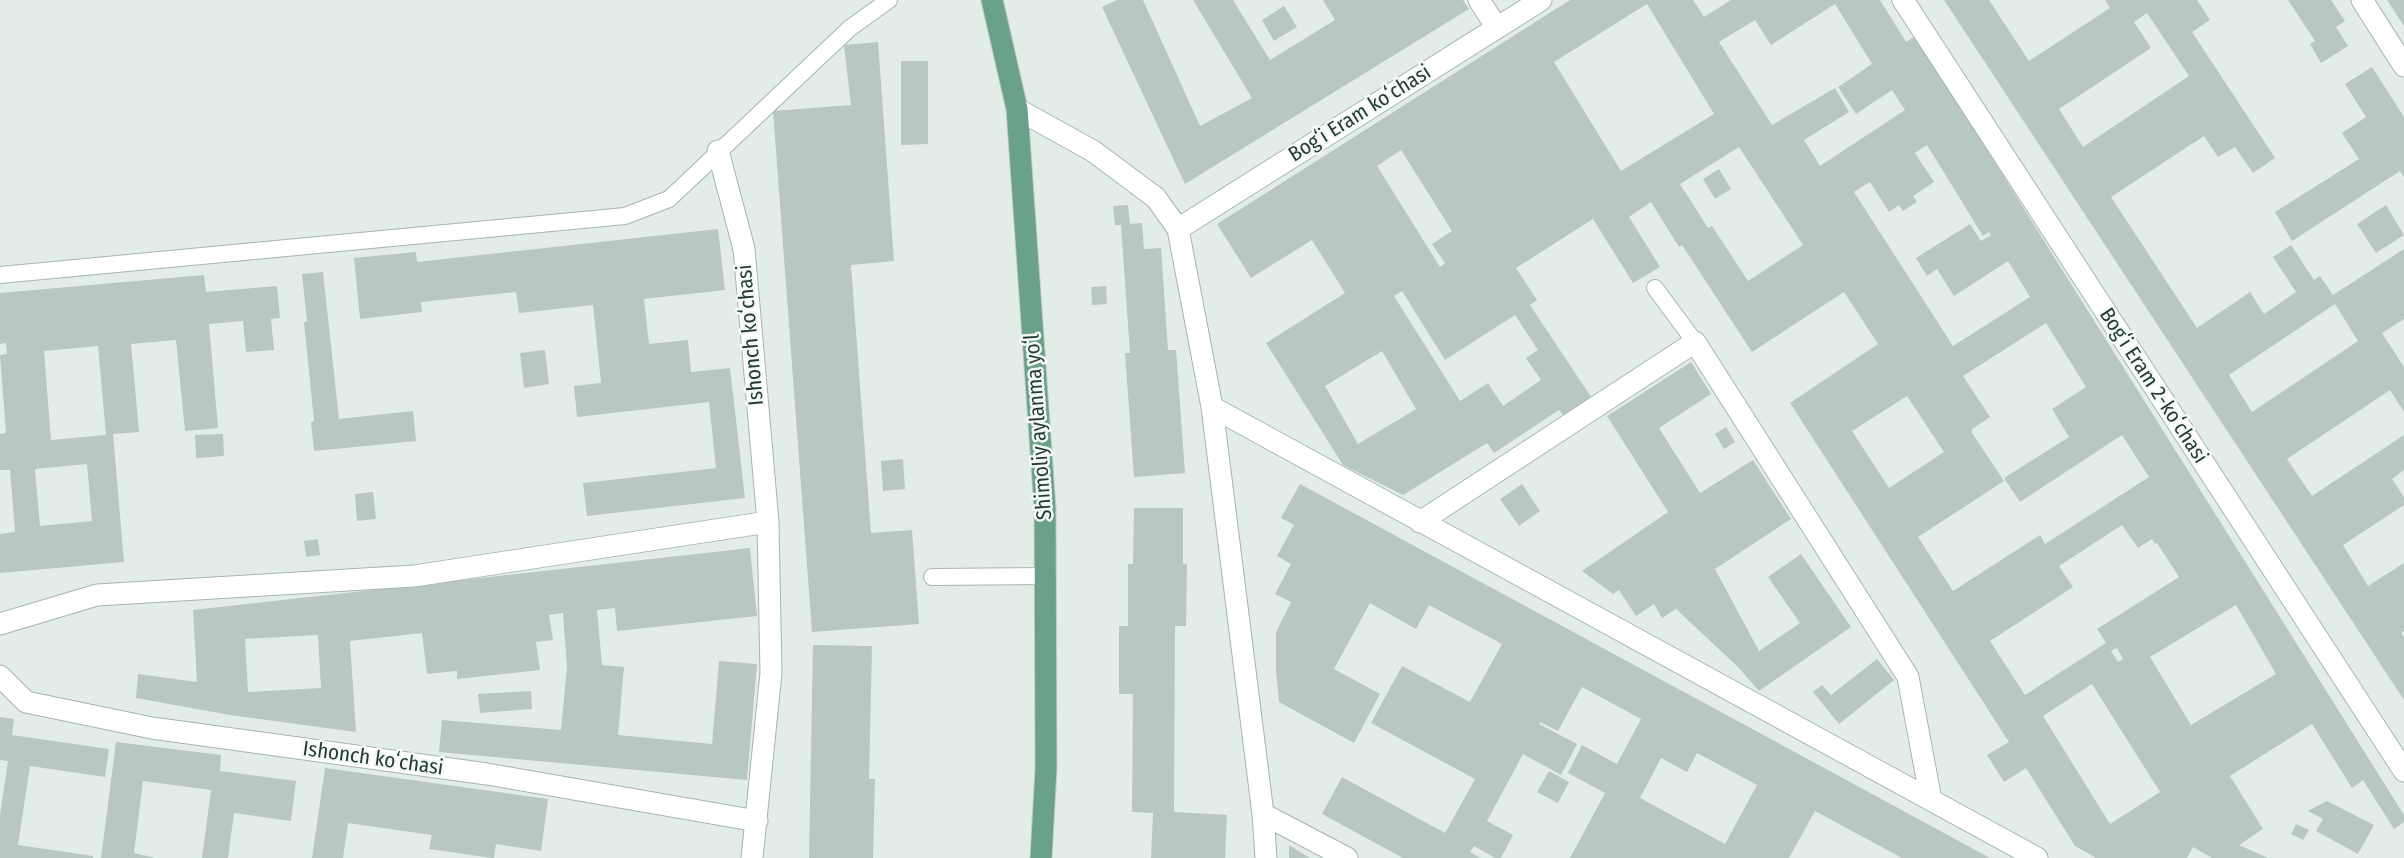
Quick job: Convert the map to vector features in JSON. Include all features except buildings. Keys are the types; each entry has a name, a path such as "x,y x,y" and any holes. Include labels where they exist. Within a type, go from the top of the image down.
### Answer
{"main road":[{"name":"Shimoliy aylanma yoʻl","path":"992,0 1017,108 1045,509 1046,768 1041,858"}],"street":[{"path":"1479,0 1497,28"},
{"name":"Bogʻi Eram koʻchasi","path":"1178,229 1541,0"},
{"name":"Bogʻi Eram 2-koʻchasi","path":"1903,0 2404,771"},
{"path":"2362,0 2404,66"},
{"path":"1017,108 1093,151 1156,198 1178,229 1212,407 1263,814 1266,858"},
{"name":"Ishonch koʻchasi","path":"718,151 744,249 768,522 771,673 752,858"},
{"path":"1420,522 1695,342 1908,677 1931,800"},
{"path":"1212,407 2037,858"},
{"path":"0,624 97,595 414,576 768,522"},
{"name":"Ishonch koʻchasi","path":"0,676 26,702 152,728 486,774 757,821"},
{"path":"1263,814 1347,858"}],"lane":[{"path":"0,275 384,241 625,216 669,199 850,28 889,0"},
{"path":"1655,288 1695,342"},
{"path":"932,578 1045,576"}]}
